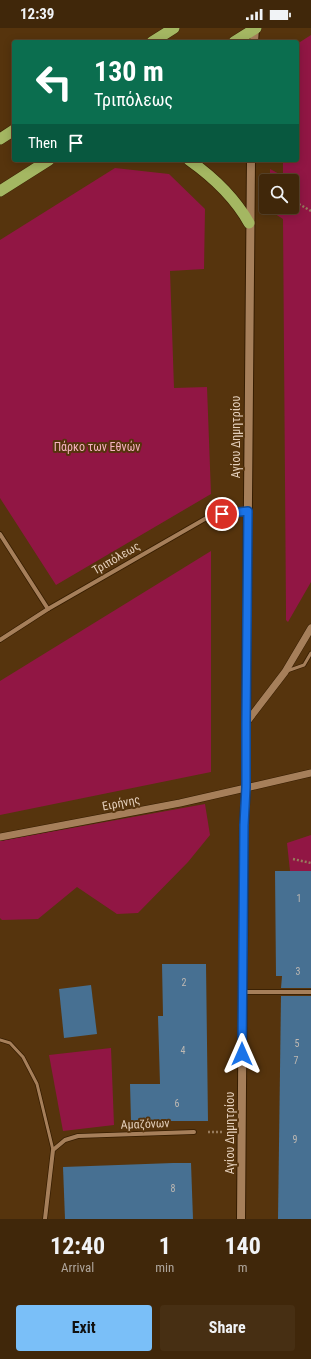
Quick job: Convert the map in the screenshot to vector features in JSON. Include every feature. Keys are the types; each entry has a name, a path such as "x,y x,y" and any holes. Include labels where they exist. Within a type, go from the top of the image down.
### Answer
{"highway":[{"path":"155,40 174,28"},
{"path":"237,40 255,28"},
{"path":"0,139 12,131"},
{"path":"0,191 46,162"},
{"path":"192,162 206,173 228,194 241,209 250,223"}],"main road":[{"path":"254,40 255,28"},
{"name":"Αγίου Δημητρίου","path":"241,1219 251,162"}],"street":[{"name":"Τριπόλεως","path":"0,640 48,609 210,516 248,511"},
{"path":"0,534 48,609"},
{"path":"246,723 285,672 311,628"},
{"name":"Ειρήνης","path":"0,837 180,803 311,773"},
{"path":"243,992 311,992"},
{"name":"Αμαζόνων","path":"53,1150 65,1140 78,1136 194,1132"},
{"path":"45,1219 53,1150"}],"lane":[{"path":"285,672 304,665 311,653"},
{"path":"0,1040 10,1043 23,1057 37,1084 53,1150"}],"path":[{"path":"299,204 311,211"},
{"path":"293,859 311,863"},
{"path":"194,1132 242,1132"}],"green space":[{"path":"311,35 311,582 288,622 286,620 283,219 275,214 299,214 299,174 283,174 283,162 299,162 299,43"},
{"name":"Πάρκο των Εθνών","path":"115,168 169,174 205,209 204,269 170,271 174,388 207,387 211,494 56,585 0,498 0,240"},
{"path":"270,169 279,174 270,174"},
{"path":"211,551 211,772 0,815 0,681"},
{"path":"205,804 210,835 188,862 138,913 117,914 77,887 38,919 2,920 0,918 0,841"},
{"path":"311,835 311,871 290,871 287,843"},
{"path":"111,1048 114,1125 63,1131 49,1055"}],"building":[{"path":"275,871 311,871 311,988 281,988 282,976 276,976"},
{"path":"162,964 206,964 208,1121 131,1121 130,1084 160,1084 158,1016 163,1016"},
{"path":"91,985 97,1034 64,1038 59,989"},
{"path":"281,996 311,996 311,1219 278,1219"},
{"path":"191,1163 193,1219 65,1219 63,1167"}],"route":[{"path":"222,514 248,511 242,1054"}]}
